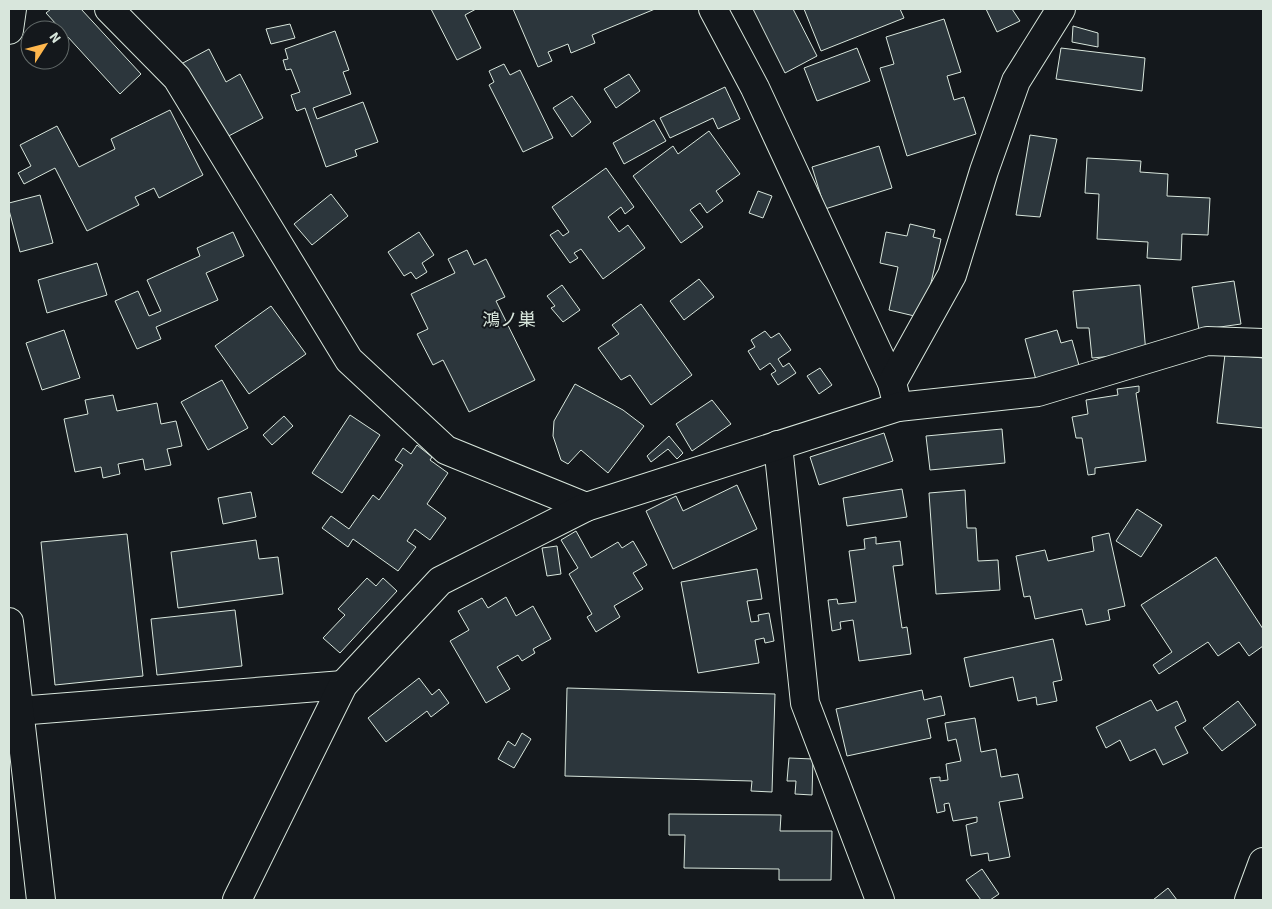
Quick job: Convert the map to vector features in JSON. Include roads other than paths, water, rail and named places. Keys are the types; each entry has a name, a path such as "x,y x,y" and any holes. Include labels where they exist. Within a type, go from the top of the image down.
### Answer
{"street":[{"path":"9,30 12,9"},
{"path":"109,9 177,78 349,360 446,450 586,507"},
{"path":"713,9 755,88 895,395"},
{"path":"895,395 952,276 984,171 1016,81 1061,9"},
{"path":"237,900 343,685 440,581 586,507 778,445 895,395 1038,392 1207,341 1263,343"},
{"path":"778,445 804,703 880,900"},
{"path":"9,622 41,900"},
{"path":"18,711 343,685"},
{"path":"1249,900 1263,862"}],"district":[{"name":"鴻ノ巣","path":"509,320"}]}
